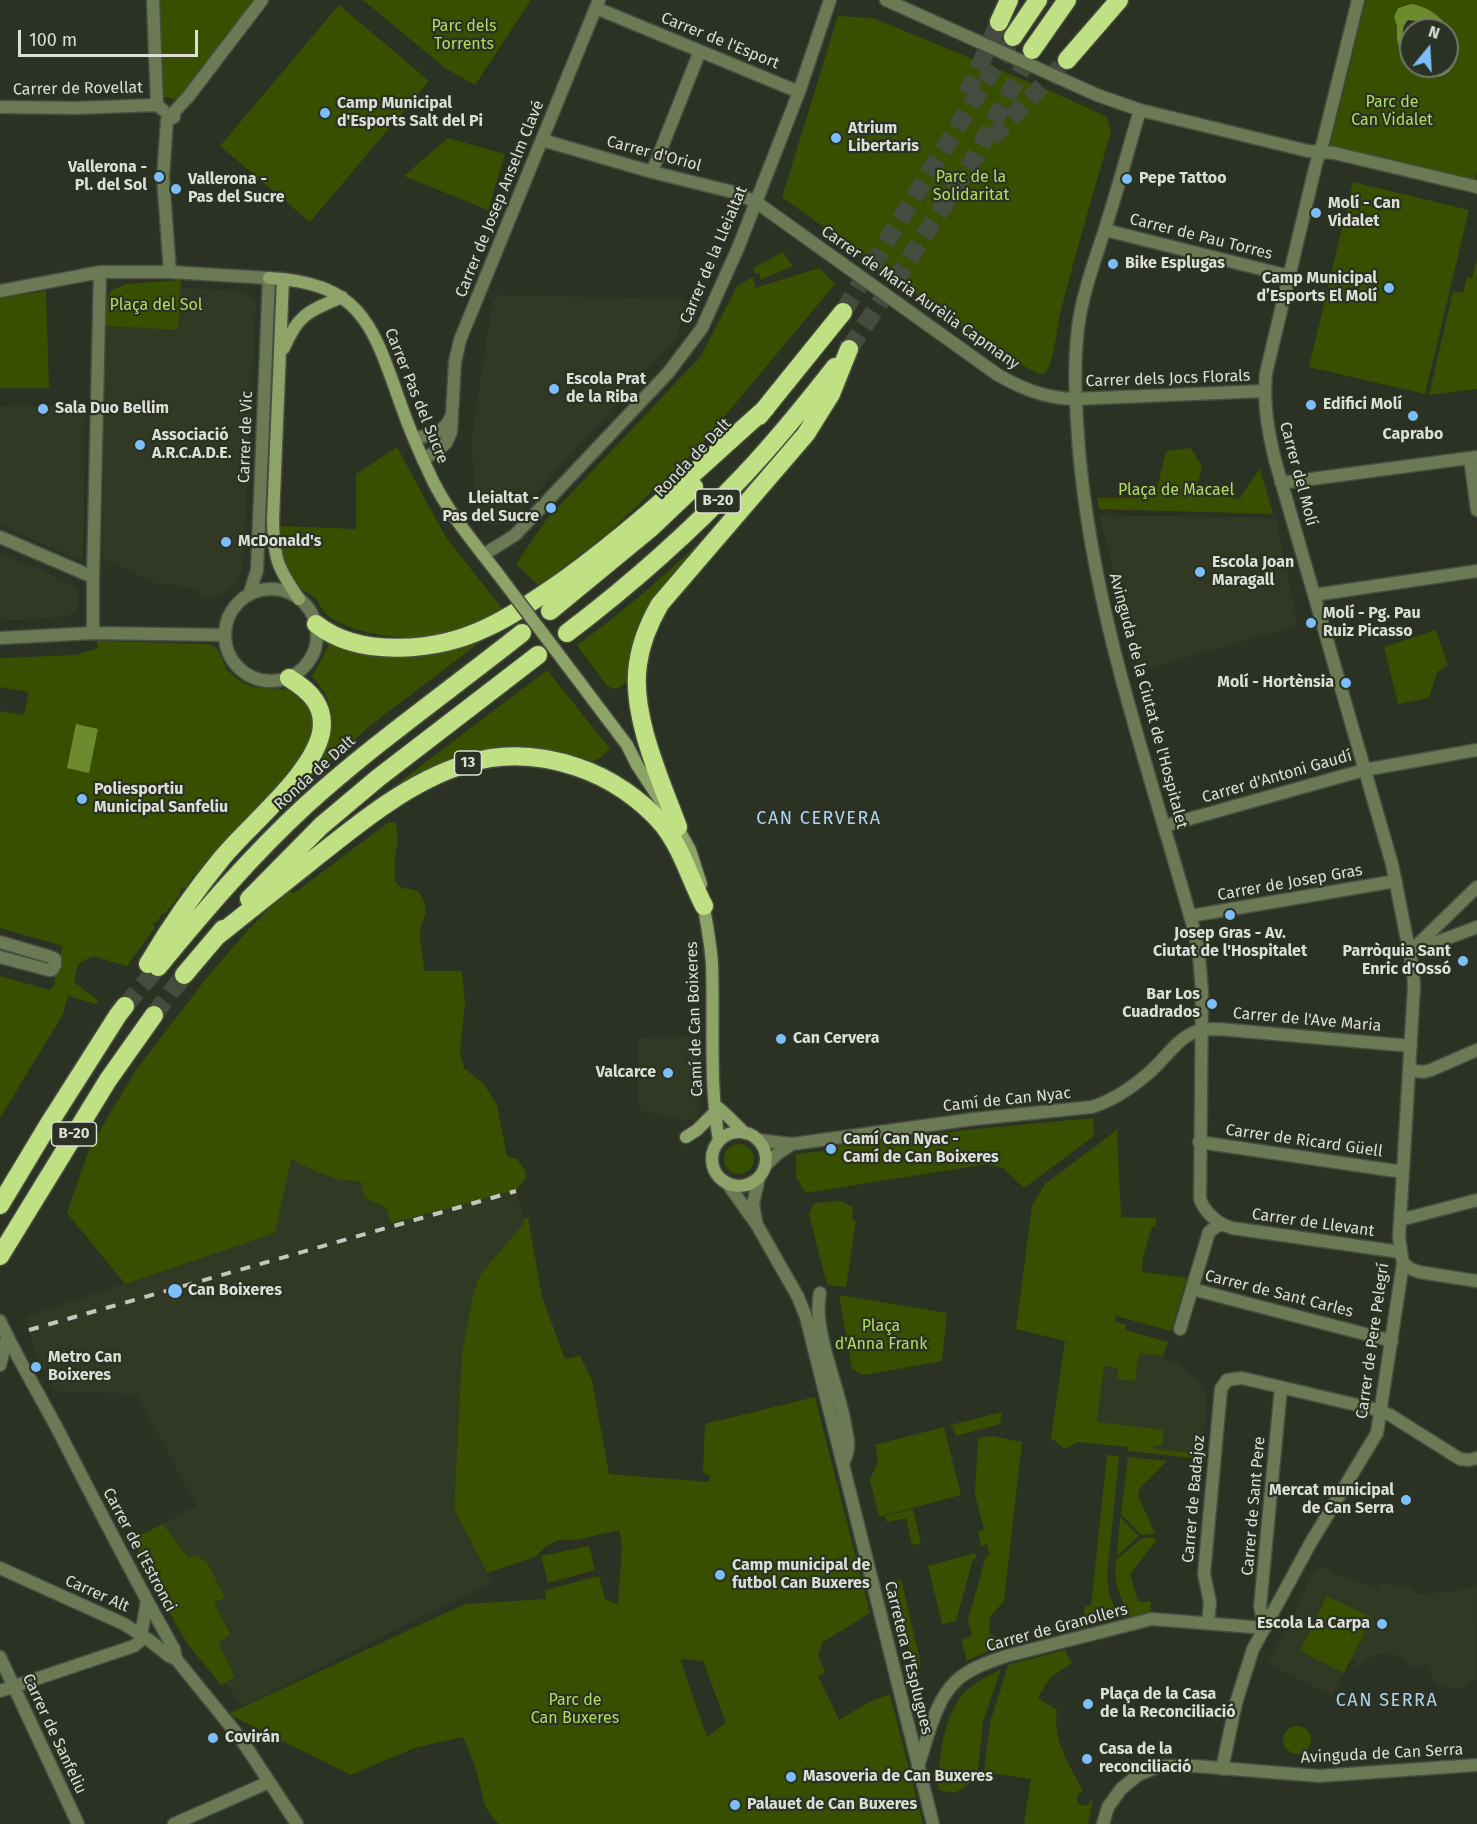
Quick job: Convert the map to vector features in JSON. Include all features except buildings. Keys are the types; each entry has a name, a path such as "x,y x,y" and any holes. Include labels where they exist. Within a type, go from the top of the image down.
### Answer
{"highway":[{"path":"999,22 1009,0"},
{"path":"1013,38 1038,0"},
{"path":"1032,50 1067,0"},
{"path":"1067,60 1119,0"},
{"name":"Ronda de Dalt","path":"550,611 660,520 731,449 843,312"},
{"name":"B-20","path":"567,633 687,531 744,475 788,426 849,349 831,394 806,434 660,604 642,643 637,683 641,716 678,827"},
{"path":"316,624 348,642 395,648 434,644 485,629 544,594 629,530 766,408"},
{"name":"Ronda de Dalt","path":"289,678 312,695 321,712 321,733 310,759 278,798 222,857 171,927 153,966 227,884 305,806 377,744 522,633"},
{"path":"184,975 248,900 321,826 393,765 538,655"},
{"name":"13","path":"216,937 332,845 409,791 449,770 468,763 503,757 534,757 567,764 599,776 636,799 653,814 672,838 704,906"},
{"name":"B-20","path":"0,1205 122,1009"},
{"name":"B-20","path":"0,1256 102,1089 153,1015"}],"street":[{"path":"153,0 165,112 163,177 170,272"},
{"path":"165,112 188,97 262,0"},
{"name":"Carrer de la Lleialtat","path":"483,555 515,535 668,373 694,341 710,313 756,202 799,92 830,0"},
{"path":"886,0 1097,94 1140,110 1477,187"},
{"name":"Carrer del Molí","path":"1358,0 1289,276 1266,373 1264,391 1268,434 1392,864 1409,953"},
{"name":"Carrer de l'Esport","path":"597,4 700,51 799,92"},
{"name":"Carrer de Josep Anselm Clavé","path":"423,459 446,443 452,432 455,362 460,340 597,4"},
{"path":"652,172 700,51"},
{"name":"Carrer de Rovellat","path":"0,107 165,112"},
{"name":"Avinguda de la Ciutat de l'Hospitalet","path":"1140,110 1091,272 1078,324 1074,399 1081,474 1098,585 1118,666 1190,916 1199,955 1201,974 1200,1199 1202,1205 1222,1225"},
{"name":"Carrer d'Oriol","path":"542,140 652,172 733,192 756,202"},
{"name":"Carrer de Maria Aurèlia Capmany","path":"756,202 998,375 1034,393 1074,399"},
{"name":"Carrer de Pau Torres","path":"1105,230 1289,276"},
{"path":"93,633 100,272"},
{"path":"0,291 100,272 170,272 269,278"},
{"name":"Carrer Pas del Sucre","path":"269,278 317,285 342,297 364,318 384,355 414,438 448,508 578,680"},
{"name":"Carrer de Vic","path":"249,595 257,570 269,278"},
{"name":"Carrer de Vic","path":"283,279 274,543 276,559 282,574 299,599"},
{"name":"Carrer de Vic","path":"280,358 291,332 300,319 309,311 342,297"},
{"name":"Carrer dels Jocs Florals","path":"1074,399 1264,391"},
{"path":"414,438 437,434 443,430 452,416"},
{"path":"1281,483 1473,458 1477,510"},
{"path":"0,537 93,577"},
{"path":"1314,595 1477,571"},
{"path":"261,590 287,592 299,599 308,609 316,624 317,643 305,667 289,678 270,680 257,678 245,672 229,652 225,635 230,614 238,603 261,590"},
{"path":"0,638 93,633 225,635"},
{"name":"Camí de Can Boixeres","path":"578,680 627,745 637,765 678,827 696,864 701,882 712,962 712,1062 719,1141"},
{"name":"Carrer d'Antoni Gaudí","path":"1164,826 1364,770 1477,750"},
{"name":"Carrer de Josep Gras","path":"1190,916 1396,881"},
{"path":"1409,953 1477,887"},
{"path":"1409,953 1477,927"},
{"path":"0,942 51,957 55,959 55,965 49,970 0,957"},
{"name":"Carrer de Pere Pelegrí","path":"1222,1769 1236,1703 1253,1649 1310,1544 1377,1433 1392,1341 1401,1258 1400,1220 1414,987 1409,953"},
{"name":"Carrer de l'Ave Maria","path":"1201,1030 1220,1029 1411,1046"},
{"name":"Camí de Can Nyac","path":"758,1140 792,1144 974,1119 1092,1107 1124,1092 1153,1069 1184,1038 1201,1030"},
{"path":"1409,1070 1423,1072 1431,1070 1477,1050"},
{"path":"686,1137 697,1130 715,1109"},
{"name":"Camí de Can Boixeres","path":"715,1109 726,1113 745,1133"},
{"path":"762,1172 765,1151 758,1140 745,1133 732,1133 719,1141 713,1153 714,1168 727,1183 736,1186 753,1183 777,1154 792,1144"},
{"name":"Carrer de Ricard Güell","path":"1199,1142 1403,1172"},
{"name":"Carretera d'Esplugues","path":"756,1226 753,1204 762,1172"},
{"name":"Carretera d'Esplugues","path":"727,1183 756,1226 802,1306 816,1307 842,1407 849,1446 842,1465 933,1824"},
{"path":"1400,1220 1477,1200"},
{"path":"1180,1329 1209,1232 1222,1225"},
{"name":"Carrer de Llevant","path":"1222,1225 1401,1258 1411,1269 1419,1272 1477,1281"},
{"name":"Carrer de Sant Carles","path":"1192,1289 1392,1341"},
{"name":"Carrer de l'Estronci","path":"0,1321 174,1649 176,1659 241,1739 297,1824"},
{"path":"0,1365 7,1337"},
{"name":"Carrer de Badajoz","path":"1208,1623 1210,1602 1204,1574 1221,1389 1227,1380 1242,1378 1281,1387"},
{"path":"1281,1387 1390,1414 1460,1459 1477,1458"},
{"name":"Carrer de Sant Pere","path":"1265,1628 1260,1607 1281,1387"},
{"name":"Carrer Alt","path":"0,1568 124,1624 176,1659"},
{"path":"0,1691 134,1646 140,1641 147,1601"},
{"name":"Carrer de Granollers","path":"918,1766 939,1705 955,1682 970,1671 987,1663 1152,1619 1265,1628"},
{"name":"Carrer de Sanfeliu","path":"0,1658 78,1824"},
{"name":"Avinguda de Can Serra","path":"1103,1824 1113,1798 1130,1780 1147,1770 1172,1765 1319,1776 1477,1765"},
{"path":"174,1824 269,1782"}],"shaded area":[{"path":"1411,4 1427,9 1440,18 1399,18 1399,46 1394,17 1398,8"},
{"path":"180,288 245,291 256,302 243,564 234,586 221,595 208,598 199,597 200,590 163,583 161,586 102,558 106,326 178,330"},
{"name":"Escola Prat de la Riba","path":"497,295 687,299 676,338 518,513 506,522 495,525 487,523 478,515 471,440 493,300 496,300"},
{"path":"0,406 85,407 83,558 78,560 0,524"},
{"name":"Escola Joan Maragall","path":"1099,515 1276,518 1298,626 1138,671"},
{"path":"0,553 31,567 41,568 48,574 70,584 78,593 79,602 76,610 64,617 0,621"},
{"path":"76,724 98,729 89,773 67,768"},
{"name":"Valcarce","path":"697,1036 700,1107 697,1116 692,1120 684,1121 639,1110 637,1038"},
{"path":"290,1159 326,1177 360,1181 365,1198 386,1208 391,1223 516,1190 524,1223 480,1275 473,1294 462,1353 454,1509 491,1582 242,1707 225,1682 235,1677 217,1642 214,1603 225,1598 188,1557 163,1524 196,1506 137,1394 54,1391 33,1350 34,1346 25,1317 275,1233"},
{"path":"1065,1341 1163,1356 1163,1359 1174,1362 1199,1380 1207,1395 1203,1454 1078,1442 1065,1449 1051,1438"},
{"name":"Escola La Carpa","path":"1319,1565 1339,1576 1378,1589 1380,1583 1414,1587 1414,1594 1449,1592 1477,1586 1476,1680 1461,1689 1443,1687 1434,1681 1426,1664 1413,1667 1397,1655 1381,1654 1373,1656 1358,1668 1354,1666 1356,1661 1351,1659 1332,1696 1268,1664 1307,1583"}],"green space":[{"path":"159,0 256,0 177,100 164,97"},
{"name":"Parc dels Torrents","path":"363,0 531,0 475,85 445,68"},
{"name":"Parc de Can Vidalet","path":"1366,0 1477,0 1477,172 1474,183 1329,149"},
{"name":"Camp Municipal d'Esports Salt del Pi","path":"339,5 429,81 310,222 220,146"},
{"name":"Parc de la Solidaritat","path":"838,16 873,18 1053,92 1107,117 1111,132 1068,284 1052,357 1046,373 1038,374 986,344 782,197"},
{"path":"448,138 505,154 488,210 404,176"},
{"name":"Camp Municipal d’Esports El Molí","path":"1353,182 1469,210 1425,394 1309,367"},
{"path":"783,252 793,266 760,280 760,273 755,274 753,268"},
{"path":"1477,259 1477,389 1429,395 1453,291 1463,293 1467,277 1472,278"},
{"path":"819,268 835,284 699,447 607,534 539,586 516,564 546,520 701,356 737,286 753,277 755,288"},
{"name":"Plaça del Sol","path":"181,280 178,330 106,326 106,301 111,290 127,284"},
{"path":"46,291 49,388 0,388 0,298"},
{"path":"397,447 445,536 504,611 472,629 437,636 417,637 358,630 326,614 316,599 296,585 287,570 281,526 356,529 356,474"},
{"name":"Plaça de Macael","path":"1191,448 1202,466 1196,490 1239,499 1260,468 1273,514 1099,509 1097,498 1155,497 1166,451"},
{"path":"718,525 702,544 627,681 615,689 607,686 577,645 650,588"},
{"path":"1436,630 1448,665 1437,672 1429,698 1398,704 1384,647"},
{"path":"491,634 372,724 283,802 318,757 329,732 331,718 328,700 312,676 329,644"},
{"path":"97,641 208,644 217,648 227,670 240,681 250,686 294,691 302,696 314,715 312,739 297,766 198,878 193,876 186,888 180,889 180,894 164,915 162,914 157,922 152,923 155,928 127,966 93,956 78,964 74,982 99,1001 96,1004 68,996 63,1014 0,1118 0,976 50,990 55,984 63,946 0,928 0,711 24,715 29,692 0,687 0,658 76,655 98,648"},
{"path":"547,670 610,749 599,759 592,761 540,748 496,748 461,756 397,784"},
{"path":"389,822 396,823 398,839 395,881 400,887 418,891 425,906 420,937 425,971 462,971 465,1003 460,1053 464,1068 484,1084 497,1105 507,1156 517,1159 525,1170 526,1178 516,1190 391,1223 386,1208 365,1198 360,1181 332,1178 291,1159 275,1233 125,1284 67,1213 90,1147 136,1070 209,975 248,930 288,890 293,894"},
{"path":"1093,1118 1094,1136 1024,1188 1003,1168 987,1164 806,1193 796,1177 796,1154 834,1150 836,1146 965,1130"},
{"path":"1117,1130 1121,1217 1157,1218 1143,1256 1142,1272 1187,1278 1171,1331 1116,1316 1114,1321 1126,1325 1125,1330 1168,1342 1163,1356 1139,1353 1135,1381 1117,1379 1118,1368 1104,1366 1097,1422 1164,1430 1162,1446 1154,1446 1154,1449 1203,1454 1202,1459 1128,1451 1128,1447 1078,1442 1065,1449 1051,1438 1065,1341 1016,1329 1032,1206 1045,1184"},
{"path":"739,1144 750,1148 754,1159 750,1170 739,1174 728,1170 724,1159 728,1148"},
{"path":"840,1201 853,1207 852,1219 856,1221 846,1287 827,1285 809,1214 814,1203"},
{"name":"Parc de Can Buxeres","path":"528,1218 542,1297 565,1359 580,1356 592,1380 609,1474 709,1482 710,1475 703,1473 705,1424 815,1397 870,1613 823,1642 818,1655 825,1672 818,1676 839,1720 869,1702 890,1694 923,1824 499,1824 486,1806 477,1773 463,1737 414,1748 351,1775 228,1714 465,1604 546,1599 545,1590 599,1576 605,1599 618,1605 622,1545 619,1530 575,1540 558,1540 546,1546 535,1557 487,1573 454,1509 462,1353 473,1294 480,1275 524,1223 523,1219","holes":["680,1659 703,1661 726,1723 707,1737"]},
{"name":"Plaça d'Anna Frank","path":"839,1295 947,1313 942,1361 864,1375 852,1369"},
{"path":"1002,1412 1000,1424 956,1436 951,1425"},
{"path":"944,1427 961,1495 879,1517 870,1480 878,1461 875,1445"},
{"path":"993,1436 1022,1442 1004,1601 990,1617 989,1633 1006,1645 967,1661 961,1639 972,1636 968,1620 986,1556 990,1555 987,1544 981,1546 978,1532 984,1530 975,1494 978,1438"},
{"path":"1107,1455 1119,1456 1107,1577 1109,1593 1117,1614 1092,1622 1087,1621 1084,1616 1085,1605 1091,1606"},
{"path":"1128,1457 1167,1461 1140,1488 1138,1496 1155,1533 1141,1535 1121,1514"},
{"path":"913,1509 921,1543 912,1545 906,1518 887,1522 885,1516"},
{"path":"1120,1517 1139,1536 1117,1556"},
{"path":"163,1524 188,1557 197,1556 207,1562 225,1598 214,1603 231,1635 218,1642 235,1677 221,1685 187,1643 132,1539"},
{"path":"1154,1537 1156,1541 1130,1574 1138,1601 1151,1602 1150,1615 1130,1617 1116,1583 1116,1560 1141,1539"},
{"path":"589,1546 595,1570 548,1583 541,1556"},
{"path":"975,1553 977,1558 973,1559 956,1621 942,1624 928,1566"},
{"path":"901,1579 921,1665 913,1666 892,1582"},
{"path":"1327,1596 1372,1618 1344,1673 1300,1651"},
{"path":"1065,1650 1072,1663 1050,1678 1038,1698 1057,1710 1057,1732 1060,1742 1083,1791 1078,1794 1077,1801 1087,1806 1093,1798 1088,1824 1024,1824 1031,1779 984,1772 990,1723 1008,1665"},
{"path":"1001,1669 983,1722 976,1779 955,1793 938,1790 942,1743 953,1709 967,1690"},
{"path":"1297,1726 1307,1730 1311,1740 1307,1750 1297,1754 1287,1750 1283,1740 1287,1730"}],"tunnel":[{"path":"967,94 999,22"},
{"path":"843,312 1013,37"},
{"path":"849,349 976,155 1032,50"},
{"path":"992,138 1067,60"},
{"path":"125,1006 158,967"},
{"path":"154,1015 184,975"}],"railway":[{"path":"29,1330 516,1191"}],"place":[{"name":"Camp Municipal d'Esports Salt del Pi","path":"325,113"},
{"name":"Atrium Libertaris","path":"836,138"},
{"name":"Vallerona - Pl. del Sol","path":"159,177"},
{"name":"Pepe Tattoo","path":"1127,179"},
{"name":"Vallerona - Pas del Sucre","path":"176,189"},
{"name":"Molí - Can Vidalet","path":"1316,213"},
{"name":"Bike Esplugas","path":"1113,264"},
{"name":"Camp Municipal d’Esports El Molí","path":"1389,288"},
{"name":"Escola Prat de la Riba","path":"554,389"},
{"name":"Edifici Molí","path":"1311,405"},
{"name":"Sala Duo Bellim","path":"43,409"},
{"name":"Caprabo","path":"1413,416"},
{"name":"Associació A.R.C.A.D.E.","path":"140,445"},
{"name":"Lleialtat - Pas del Sucre","path":"551,508"},
{"name":"McDonald's","path":"226,542"},
{"name":"Escola Joan Maragall","path":"1200,572"},
{"name":"Molí - Pg. Pau Ruiz Picasso","path":"1311,623"},
{"name":"Molí - Hortènsia","path":"1346,683"},
{"name":"Poliesportiu Municipal Sanfeliu","path":"82,799"},
{"name":"Josep Gras - Av. Ciutat de l'Hospitalet","path":"1230,915"},
{"name":"Parròquia Sant Enric d'Ossó","path":"1463,961"},
{"name":"Bar Los Cuadrados","path":"1212,1004"},
{"name":"Can Cervera","path":"781,1039"},
{"name":"Valcarce","path":"668,1073"},
{"name":"Camí Can Nyac - Camí de Can Boixeres","path":"831,1149"},
{"name":"Can Boixeres","path":"175,1291"},
{"name":"Metro Can Boixeres","path":"36,1367"},
{"name":"Mercat municipal de Can Serra","path":"1406,1500"},
{"name":"Camp municipal de futbol Can Buxeres","path":"720,1575"},
{"name":"Escola La Carpa","path":"1382,1624"},
{"name":"Plaça de la Casa de la Reconciliació","path":"1088,1704"},
{"name":"Covirán","path":"213,1738"},
{"name":"Casa de la reconciliació","path":"1087,1759"},
{"name":"Masoveria de Can Buxeres","path":"791,1777"},
{"name":"Palauet de Can Buxeres","path":"735,1805"}],"district":[{"name":"CAN CERVERA","path":"819,819"},
{"name":"CAN SERRA","path":"1387,1701"}]}
